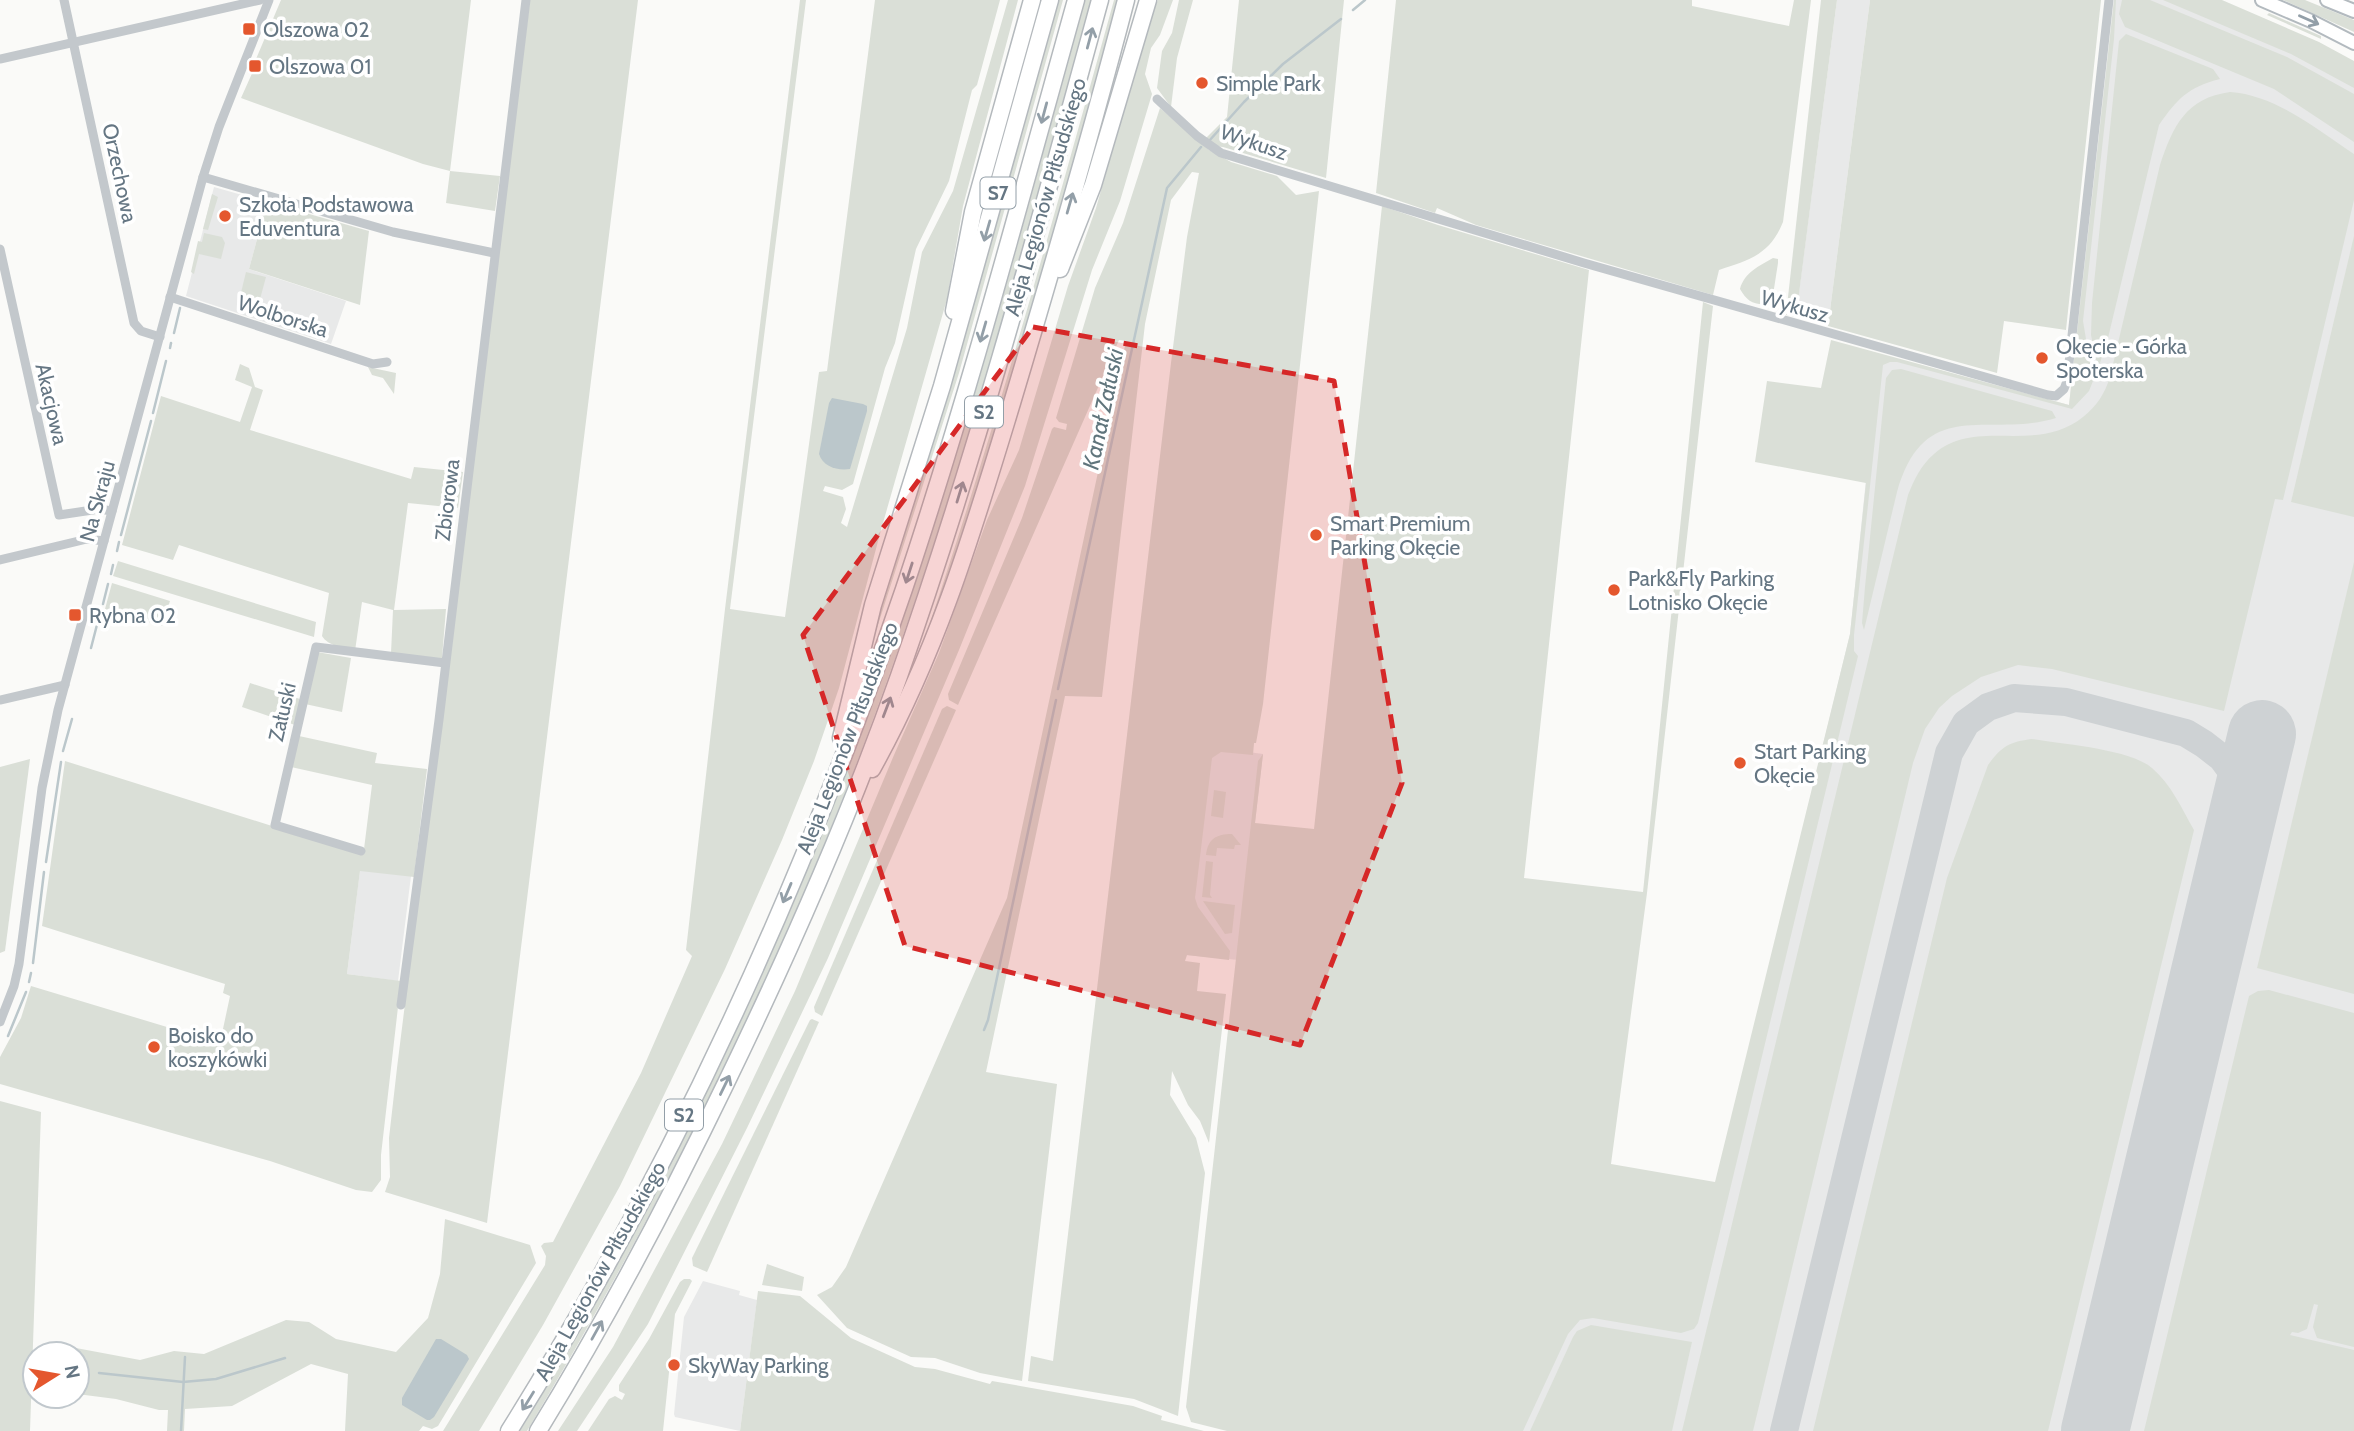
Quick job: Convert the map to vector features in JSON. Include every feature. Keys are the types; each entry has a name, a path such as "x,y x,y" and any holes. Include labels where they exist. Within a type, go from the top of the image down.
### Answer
{"highway":[{"path":"942,386 973,212 1031,0"},
{"name":"S7","path":"831,784 870,617 942,386 1050,0"},
{"name":"Aleja Legionów Piłsudskiego","path":"509,1431 574,1321 671,1141 761,953 831,784 877,665 928,513 966,391 1076,0"},
{"name":"Aleja Legionów Piłsudskiego","path":"538,1431 636,1259 695,1147 772,989 845,817 898,679 951,521 1009,327 1100,0"},
{"path":"845,817 895,727 943,619 1038,316 1126,0"},
{"path":"1038,316 1066,255 1093,185 1148,0"}],"main road":[{"path":"2262,0 2354,43"},
{"path":"2327,0 2354,11"}],"street":[{"name":"Orzechowa","path":"64,0 134,323 141,331 160,337"},
{"path":"0,59 260,0"},
{"name":"Na Skraju","path":"0,1022 19,964 42,788 65,685 202,177 213,142 269,0"},
{"name":"Zbiorowa","path":"401,1005 526,0"},
{"name":"Wykusz","path":"1157,99 1196,136 1221,153 1629,276 2056,396 2064,389 2067,381 2109,0"},
{"path":"202,177 393,232 494,253"},
{"name":"Akacjowa","path":"0,249 59,514 99,509 111,511"},
{"name":"Wolborska","path":"170,297 373,364 387,362"},
{"path":"0,560 87,539 104,541"},
{"name":"Załuski","path":"361,851 275,825 316,647 445,663"},
{"path":"0,700 65,685"}],"highlighted area":[{"path":"1033,327 1334,381 1402,783 1300,1045 905,946 803,635"}],"shaded area":[{"path":"281,0 471,0 450,171 423,164 241,98"},
{"path":"530,0 638,0 487,1223 385,1192 390,1177 389,1138 397,1068"},
{"path":"800,0 806,0 730,609 785,617 819,372 827,371 875,0 1000,0 977,85 972,90 949,181 916,249 895,343 885,368 853,484 842,490 825,486 823,491 843,497 846,509 841,523 847,527 907,328 922,252 953,191 1008,0 1018,0 963,206 947,299 839,688 814,761 725,969 620,1186 543,1325 479,1431 443,1431 545,1265 546,1256 541,1246 553,1242 641,1073 692,956 686,950"},
{"path":"1058,0 1063,0 959,373 876,631 890,573 954,372"},
{"path":"1085,0 1091,0 986,378 927,564 862,749 790,925 710,1097 622,1266 575,1349 527,1431 520,1431 631,1237 693,1119 737,1028 837,796 889,657 951,471 1007,283"},
{"path":"1114,0 1119,0 1055,234 993,445 937,616 922,647 999,406"},
{"path":"1158,0 1173,0 1160,35 1151,48 1145,74 1152,94 1120,201 1092,270 1025,486 959,650 828,958 747,1128 648,1324 577,1431 558,1431 613,1347 722,1144 795,991 939,653 987,520 1019,450 1068,286 1096,208 1151,16"},
{"path":"1179,0 1193,0 1177,58 1171,107 1157,88 1162,51 1172,33"},
{"path":"1239,0 1344,0 1326,178 1213,146 1206,138 1227,117"},
{"path":"1396,0 1692,0 1692,6 1789,26 1794,0 1811,0 1783,222 1778,233 1757,255 1719,270 1713,295 1476,225 1437,208 1435,213 1376,193"},
{"path":"1821,0 1837,0 1796,317 1786,315"},
{"path":"1837,0 1870,0 1828,326 1819,318 1796,315"},
{"path":"1870,0 2101,0 2066,330 2004,321 1997,373 1828,326"},
{"path":"2114,0 2168,0 2286,50 2354,86 2354,1431 1515,1431 1572,1307 1682,1325 1850,634 1879,354 2069,405"},
{"path":"2114,0 2114,39 2083,321 2093,381 2089,391 2072,409 1897,362 1883,365 1854,635 1854,651 1858,656 1698,1323 1694,1329 1681,1333 1593,1318 1580,1320 1568,1334 1523,1431 1227,1431 1191,1422 1186,1407 1258,761 1263,754 1255,823 1314,829 1382,206 1589,270 1524,878 1643,892 1703,302 1713,306 1647,893 1611,1164 1715,1182 1850,634 1866,483 1755,462 1767,381 1821,388 1831,340 2069,405"},
{"path":"2122,0 2150,0 2287,57 2354,94 2354,142 2274,89 2125,27 2119,14"},
{"path":"2163,0 2222,0 2319,42 2354,61 2354,88 2291,54"},
{"path":"2283,0 2305,0 2354,20 2354,32"},
{"path":"2269,13 2321,36 2321,39 2267,15"},
{"path":"2126,34 2213,69 2220,79 2184,95 2159,125 2108,338 2098,369 2091,335 2092,303 2119,41"},
{"path":"2230,92 2247,94 2279,106 2354,154 2354,200 2283,500 2275,499 2224,711 2052,669 2018,665 1981,677 1939,708 1925,729 1913,763 1753,1431 1682,1431 1908,495 1925,463 1951,443 1987,436 2046,434 2065,428 2083,417 2096,404 2110,377 2160,165 2170,138 2183,116 2192,107 2202,100"},
{"path":"1160,108 1209,150 1231,162 1277,176 1296,195 1319,191 1263,704 1253,755 1221,752 1212,758 1195,898 1198,907 1230,951 1229,960 1187,955 1185,961 1200,963 1197,991 1226,994 1209,1143 1172,1071 1170,1095 1196,1138 1205,1173 1178,1416 1134,1399 1028,1381 1031,1356 1053,1361 1171,363 1187,237 1199,173 1192,172 1171,200 1145,324 1102,697 1065,696 986,1072 1057,1084 1022,1381 980,1373 935,1358 911,1357 847,1328 817,1295 832,1287 846,1267 1007,898 1126,341 1119,340 958,705 949,700 948,694 1022,518 1052,429 1054,427 1066,430 1067,424 1056,418 1095,288 1123,223"},
{"path":"450,171 500,176 495,211 446,203"},
{"path":"214,187 267,202 249,269 346,301 331,344 186,296"},
{"path":"212,194 218,197 208,230 203,229"},
{"path":"267,202 369,231 360,305 249,269"},
{"path":"204,233 222,237 225,243 221,259 199,254 194,274 191,272 198,241 202,242"},
{"path":"2354,236 2354,517 2291,502"},
{"path":"1773,258 1778,259 1778,263 1773,295 1767,304 1758,304 1745,297 1740,289 1753,270"},
{"path":"246,272 266,277 256,314 237,309"},
{"path":"240,364 249,368 255,387 263,390 250,430 411,479 414,467 463,472 458,508 408,503 394,610 446,609 442,658 437,660 391,653 393,610 362,602 355,651 341,648 322,636 329,593 179,545 173,560 122,545 161,396 240,422 252,387 235,380"},
{"path":"368,367 396,373 394,394 383,378 372,375"},
{"path":"1901,369 2052,411 2056,418 2031,423 1962,426 1942,431 1924,442 1909,462 1897,492 1864,630 1862,623 1865,587 1886,378 1892,370"},
{"path":"832,398 867,406 850,469 832,467 824,462 819,454"},
{"path":"118,561 316,622 314,637 113,576"},
{"path":"2354,562 2354,994 2257,968"},
{"path":"112,583 170,601 162,626 105,609"},
{"path":"317,652 351,658 342,712 305,704"},
{"path":"250,683 300,699 295,725 242,707"},
{"path":"947,706 956,710 822,1016 815,1012 814,1007 942,709"},
{"path":"299,736 377,753 375,763 427,769 414,877 360,871 347,974 401,981 381,1155 381,1180 372,1192 356,1190 270,1161 0,1084 0,1057 21,1018 31,986 220,1043 230,996 223,993 225,984 42,926 65,761 272,826 364,849 372,785 291,767"},
{"path":"2032,739 2095,748 2142,762 2165,781 2194,830 2048,1431 1813,1431 1947,878 1988,765 2007,746"},
{"path":"1211,747 1263,754 1239,960 1186,955"},
{"path":"30,759 5,951 0,953 0,767"},
{"path":"1214,790 1226,792 1223,818 1211,816"},
{"path":"1232,834 1241,845 1235,845 1234,849 1217,848 1216,856 1206,855 1214,838"},
{"path":"1206,861 1213,862 1212,898 1202,897"},
{"path":"360,870 411,876 398,981 347,974"},
{"path":"1203,901 1235,905 1232,933 1225,934"},
{"path":"2269,990 2354,1013 2354,1347 2317,1338 2313,1327 2318,1305 2314,1304 2307,1329 2298,1333 2292,1332 2290,1335 2354,1350 2354,1431 2144,1431 2249,996 2258,991"},
{"path":"812,1019 819,1022 707,1272 693,1266 692,1258"},
{"path":"0,1101 41,1112 33,1340 21,1340 21,1410 31,1410 30,1431 0,1431"},
{"path":"445,1219 530,1245 536,1263 438,1426 432,1429 423,1426 419,1431 345,1431 348,1374 311,1364 232,1406 185,1409 184,1431 167,1431 168,1410 91,1396 91,1351 140,1360 174,1351 204,1354 286,1320 309,1322 336,1339 396,1352 428,1318 440,1274"},
{"path":"767,1264 804,1277 802,1291 762,1285"},
{"path":"684,1279 692,1281 675,1314 663,1431 588,1431 609,1399 615,1396 622,1400 625,1394 619,1391 619,1385"},
{"path":"703,1281 740,1291 739,1295 757,1300 740,1431 675,1417 674,1414 684,1317"},
{"path":"758,1291 800,1296 851,1338 915,1367 935,1369 990,1384 992,1381 1133,1406 1162,1416 1161,1420 1204,1431 740,1431"},
{"path":"1591,1325 1692,1342 1672,1431 1530,1431 1573,1337 1577,1331"},
{"path":"436,1339 441,1339 469,1359 434,1417 427,1420 402,1405 402,1398"}],"waterway":[{"name":"Kanał Załuski","path":"1353,10 1365,0"},
{"name":"Kanał Załuski","path":"1209,141 1283,64 1341,19"},
{"name":"Kanał Załuski","path":"1058,689 1167,188 1201,147"},
{"path":"174,333 180,308"},
{"path":"170,348 171,343"},
{"path":"153,413 166,361"},
{"path":"121,535 151,421"},
{"path":"117,551 119,542"},
{"path":"111,574 113,565"},
{"path":"103,604 108,584"},
{"path":"91,648 99,617"},
{"name":"Kanał Załuski","path":"984,1030 1056,700"},
{"path":"63,751 72,719"},
{"path":"46,862 61,762"},
{"path":"33,963 44,872"},
{"path":"29,982 31,973"},
{"path":"8,1036 26,992"},
{"path":"181,1431 185,1357"},
{"path":"99,1373 183,1382 216,1379 285,1358"}],"taxiway":[{"path":"1784,1431 1949,753 1966,723 1988,707 2014,698 2066,702 2186,733 2222,758 2233,773 2244,810"}],"runway":[{"path":"2095,1431 2262,734"}],"place":[{"name":"Olszowa 02","path":"249,29"},
{"name":"Olszowa 01","path":"255,66"},
{"name":"Simple Park","path":"1202,83"},
{"name":"Szkoła Podstawowa Eduventura","path":"225,216"},
{"name":"Okęcie - Górka Spoterska","path":"2042,358"},
{"name":"Smart Premium Parking Okęcie","path":"1316,535"},
{"name":"Park&Fly Parking Lotnisko Okęcie","path":"1614,590"},
{"name":"Rybna 02","path":"75,615"},
{"name":"Start Parking Okęcie","path":"1740,763"},
{"name":"Boisko do koszykówki","path":"154,1047"},
{"name":"SkyWay Parking","path":"674,1365"}]}
